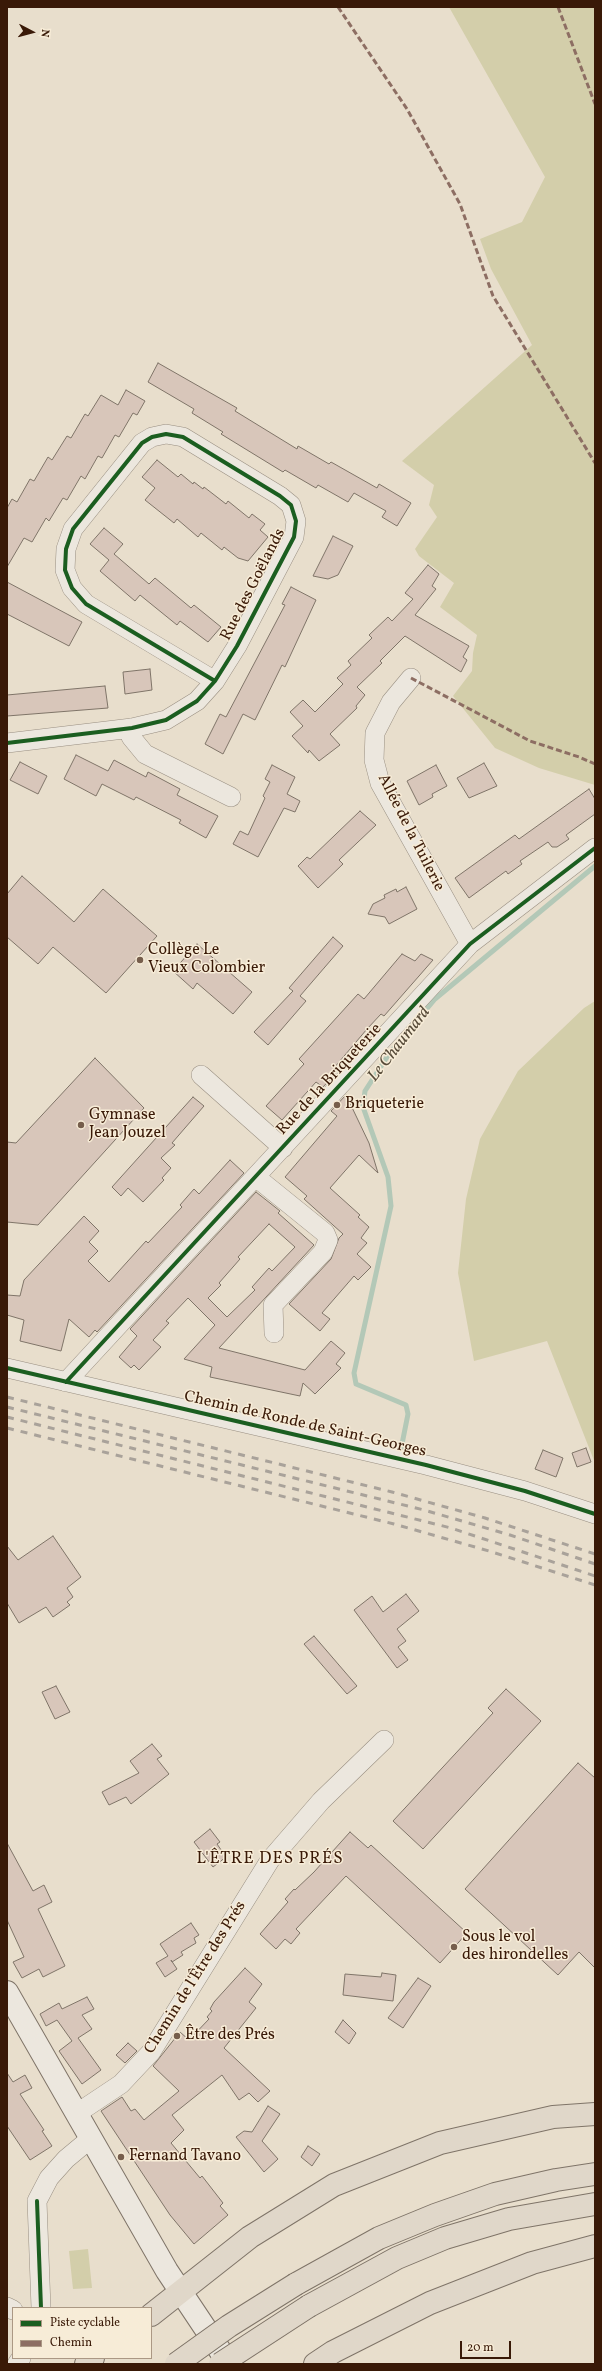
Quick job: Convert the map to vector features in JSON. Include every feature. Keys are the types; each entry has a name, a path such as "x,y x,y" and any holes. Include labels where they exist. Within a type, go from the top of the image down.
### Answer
{"highway":[{"path":"152,2314 250,2237 334,2185 440,2142 553,2117 595,2114"},
{"path":"176,2364 229,2326 296,2284 379,2238 435,2215 496,2194 556,2180 595,2174"},
{"path":"220,2364 309,2306 397,2258 445,2238 509,2220 595,2204"},
{"path":"315,2364 333,2352 430,2303 532,2263 595,2246"}],"main road":[{"path":"8,1996 180,2293 229,2364"}],"street":[{"name":"Rue des Goëlands","path":"7,743 132,728 166,720 197,701 215,681 237,646 294,537 296,521 291,505 280,496 183,437 166,434 152,437 142,443 73,529 66,549 65,570 72,588 86,604 215,681"},
{"name":"Allée de la Tuilerie","path":"411,678 391,702 375,733 374,760 380,783 470,944"},
{"path":"132,728 131,737 145,754 231,797"},
{"name":"Rue de la Briqueterie","path":"66,1382 256,1178 470,944 595,848"},
{"path":"201,1075 283,1148"},
{"path":"256,1178 325,1233 328,1240 323,1252 273,1305 274,1333"},
{"name":"Chemin de Ronde de Saint-Georges","path":"7,1368 426,1465 525,1491 595,1514"},
{"name":"Chemin de l'Être des Prés","path":"76,2114 121,2084 151,2052 270,1860 321,1801 384,1740"},
{"path":"41,2307 38,2201 49,2178 66,2159 90,2139"}],"shaded area":[{"path":"449,7 595,7 595,785 539,768 495,748 453,696 472,671 473,653 477,635 440,607 454,583 419,556 415,549 437,517 429,505 434,485 402,461 532,345 491,269 480,239 522,222 545,177"},
{"path":"595,1001 595,1463 547,1341 474,1361 458,1273 466,1199 480,1139 518,1071 584,1008"},
{"path":"88,2249 92,2288 73,2289 69,2251"}],"building":[{"path":"158,363 237,408 235,411 297,449 298,446 329,464 331,462 377,488 379,484 411,503 397,526 382,517 386,511 354,493 348,502 318,485 316,488 285,470 283,472 221,434 223,432 192,413 194,409 148,382"},
{"path":"126,390 145,401 137,415 133,413 119,437 115,435 102,458 98,456 85,479 81,476 67,500 63,498 49,521 46,518 32,542 24,538 7,567 7,508 12,499 17,502 30,479 34,481 48,457 52,460 67,436 71,438 85,414 88,416 101,395 118,405"},
{"path":"157,460 178,477 181,474 193,484 194,482 203,489 204,487 226,504 228,501 249,518 252,514 265,524 260,530 268,537 248,561 238,558 224,547 222,550 201,533 198,537 177,519 174,523 145,500 155,488 142,477"},
{"path":"104,528 123,544 114,554 149,584 155,578 191,608 194,605 221,627 208,642 180,621 177,625 140,595 135,601 100,571 109,560 90,544"},
{"path":"333,536 353,546 338,575 328,579 313,576"},
{"path":"428,565 439,574 432,586 436,589 415,615 469,646 463,657 467,660 461,672 405,636 380,661 382,663 357,687 365,695 356,706 357,708 330,734 340,745 319,761 309,750 308,753 292,736 303,726 290,712 303,700 315,712 343,684 337,678 351,665 348,661 372,638 369,635 388,617 392,621 413,599 405,593"},
{"path":"7,582 82,622 69,646 7,614"},
{"path":"291,587 316,600 285,667 282,665 255,720 243,714 223,754 205,744 220,714 226,717 285,605 282,604"},
{"path":"150,669 152,690 125,694 123,672"},
{"path":"105,686 108,708 7,716 7,695"},
{"path":"76,755 108,771 114,760 146,777 148,772 180,789 177,795 218,816 206,838 179,823 181,820 136,797 134,800 102,784 96,796 64,779"},
{"path":"20,762 47,776 38,794 10,780"},
{"path":"484,763 497,786 469,798 457,778"},
{"path":"272,765 295,777 287,794 300,801 295,812 284,808 258,857 233,844 240,831 248,835 265,798 263,796 270,782 265,779"},
{"path":"436,765 447,786 432,794 433,797 419,805 407,781"},
{"path":"589,789 595,799 595,814 566,835 569,839 557,847 552,847 548,842 520,861 522,864 508,874 506,871 469,898 455,878 515,835 519,839"},
{"path":"360,811 376,825 339,860 343,864 318,888 298,866 307,857 310,859"},
{"path":"22,876 74,922 103,889 157,936 106,993 53,947 38,964 7,937 7,894"},
{"path":"406,887 417,909 389,924 385,917 368,914 373,904 385,898 384,895 396,889 397,892"},
{"path":"333,937 343,946 300,996 306,1001 268,1045 254,1032 293,991 289,988"},
{"path":"197,944 252,992 233,1014 197,983 193,989 173,971"},
{"path":"402,954 415,961 421,954 433,960 384,1016 381,1014 367,1029 334,1068 336,1071 335,1074 323,1087 316,1082 282,1120 266,1106 304,1064 299,1059 358,994 364,999"},
{"name":"Gymnase Jean Jouzel","path":"95,1058 144,1108 38,1225 7,1222 7,1142 16,1143"},
{"path":"346,1095 369,1143 378,1173 359,1155 330,1188 360,1215 358,1217 369,1227 361,1238 367,1243 357,1254 371,1267 358,1280 354,1276 322,1313 330,1319 320,1331 289,1304 331,1259 339,1238 343,1234 304,1199 307,1196 285,1177 337,1116 331,1111"},
{"path":"193,1097 204,1106 172,1143 175,1145 161,1158 171,1168 162,1178 164,1180 143,1202 128,1188 121,1196 112,1187"},
{"path":"230,1160 244,1173 97,1332 95,1330 89,1337 69,1319 61,1351 20,1341 24,1320 7,1315 7,1295 20,1296 24,1280 84,1216 99,1231 89,1242 98,1251 88,1261 109,1282 146,1241 148,1243 182,1207 180,1205 194,1189 199,1194"},
{"path":"256,1192 280,1211 278,1213 314,1245 219,1348 305,1370 331,1341 345,1353 336,1364 341,1368 315,1394 303,1383 300,1396 210,1377 212,1367 184,1359 215,1325 188,1298 166,1321 169,1323 153,1340 161,1347 139,1370 134,1365 131,1368 119,1357 137,1336 130,1329","holes":["269,1224 295,1247 272,1271 269,1268 252,1287 255,1290 227,1317 208,1298 221,1285 219,1283 240,1259 238,1257"]},
{"path":"586,1448 591,1462 577,1467 572,1453"},
{"path":"543,1450 563,1458 556,1477 535,1469"},
{"path":"53,1536 81,1577 67,1588 73,1597 67,1602 70,1605 53,1617 46,1607 19,1623 7,1603 7,1546 18,1560"},
{"path":"406,1594 419,1611 397,1629 406,1641 398,1647 408,1660 397,1668 354,1610 372,1596 383,1612"},
{"path":"314,1636 357,1686 347,1694 304,1644"},
{"path":"56,1686 70,1712 55,1719 42,1692"},
{"path":"506,1689 541,1721 423,1849 393,1821 493,1713 488,1708"},
{"path":"152,1744 162,1756 157,1759 169,1774 131,1804 126,1797 109,1805 102,1792 139,1773 130,1761"},
{"path":"578,1763 595,1778 595,1968 579,1952 558,1975 465,1889"},
{"path":"210,1829 220,1842 217,1844 226,1857 213,1867 194,1842"},
{"path":"350,1832 368,1848 371,1845 467,1933 440,1963 346,1876 296,1929 300,1933 291,1944 285,1939 276,1949 260,1934 288,1902 285,1899 314,1872"},
{"path":"7,1843 33,1891 44,1885 52,1902 38,1909 65,1966 43,1977 39,1969 22,1978 13,1962 24,1957 7,1920"},
{"path":"191,1923 199,1935 194,1938 196,1943 181,1952 183,1955 172,1962 177,1969 165,1977 156,1963 168,1956 160,1944"},
{"path":"245,1968 262,1984 249,2002 256,2008 224,2048 270,2091 258,2102 249,2093 239,2100 222,2075 172,2115 184,2130 171,2143 200,2178 202,2176 223,2203 220,2206 228,2215 194,2244 170,2215 101,2111 122,2097 131,2111 135,2109 144,2120 179,2091 153,2066 180,2032 189,2040 209,2019 207,2017 212,2011 210,2009 214,2002"},
{"path":"382,1973 396,1975 393,2001 343,1995 345,1974 381,1977"},
{"path":"418,1978 431,1986 403,2028 388,2018"},
{"path":"87,1997 94,2009 82,2015 92,2029 78,2038 101,2070 82,2084 59,2051 72,2041 57,2020 46,2026 40,2014 59,2003 62,2009"},
{"path":"343,2020 356,2033 349,2044 335,2032"},
{"path":"128,2043 137,2051 125,2063 116,2055"},
{"path":"7,2073 13,2082 25,2075 32,2088 20,2094 44,2130 42,2131 52,2146 30,2160 7,2126"},
{"path":"268,2106 280,2114 262,2141 278,2159 264,2172 236,2137 244,2131 252,2132"},
{"path":"308,2146 320,2154 312,2166 301,2157"}],"waterway":[{"name":"Le Chaumard","path":"401,1449 408,1414 406,1405 356,1384 354,1373 391,1206 388,1177 363,1107 365,1091 389,1054 435,999 595,866"}],"railway":[{"path":"7,1397 392,1492 485,1518 595,1554"},
{"path":"7,1407 424,1510 510,1535 595,1564"},
{"path":"7,1417 451,1528 595,1576"},
{"path":"7,1428 394,1524 489,1551 595,1585"}],"marked path":[{"path":"338,7 407,109 460,204 493,296 595,463"},
{"path":"558,7 595,104"},
{"path":"411,678 530,741 579,757 595,764"}],"cycle path":[{"path":"7,743 132,728 166,720 197,701 215,681 237,646 294,537 296,521 291,505 280,496 183,437 166,434 152,437 142,443 73,529 66,549 65,570 72,588 86,604 215,681"},
{"path":"66,1382 470,944 595,848"},
{"path":"7,1368 426,1465 525,1491 595,1514"},
{"path":"37,2201 41,2307"}],"place":[{"name":"Collège Le Vieux Colombier","path":"140,960"},
{"name":"Briqueterie","path":"337,1105"},
{"name":"Gymnase Jean Jouzel","path":"81,1125"},
{"name":"Sous le vol des hirondelles","path":"454,1947"},
{"name":"Être des Prés","path":"177,2036"},
{"name":"Fernand Tavano","path":"121,2157"}],"district":[{"name":"L'ÊTRE DES PRÉS","path":"270,1860"}]}
